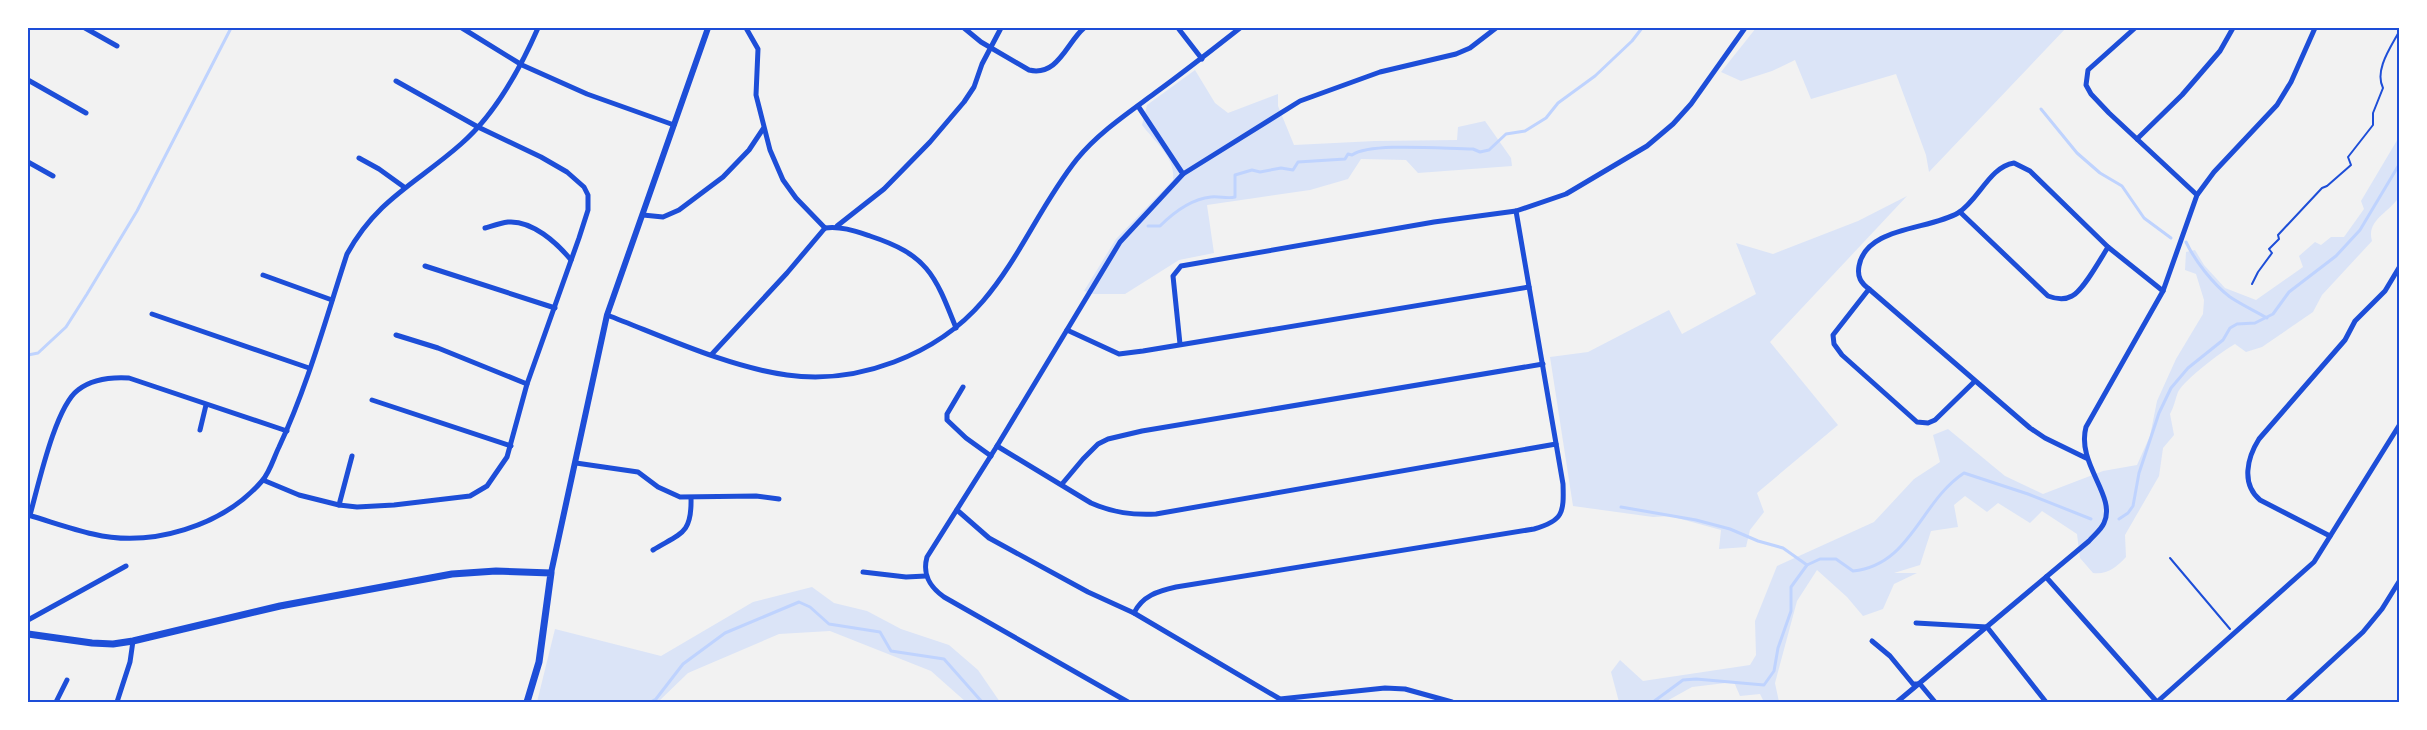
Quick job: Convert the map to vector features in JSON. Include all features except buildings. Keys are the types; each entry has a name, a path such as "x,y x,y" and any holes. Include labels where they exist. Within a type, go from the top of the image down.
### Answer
{"main road":[{"path":"28,634 113,644 133,641 280,606 452,574 496,571 552,573 539,662 527,702"}],"street":[{"path":"85,28 117,46"},
{"path":"462,28 522,65 587,94 674,125"},
{"path":"286,431 129,378 114,377 103,380 77,390 68,401 52,439 29,515 94,535 144,537 166,534 192,528 235,505 264,480 286,431 347,254 355,240 372,218 404,188 461,144 478,127 522,65 538,28"},
{"path":"552,573 607,315 708,28"},
{"path":"746,28 758,49 756,95 763,128 783,180 796,198 825,228"},
{"path":"964,28 990,47 1029,70 1038,72 1056,63 1084,28"},
{"path":"837,226 884,189 940,130 974,87 990,47 1001,28"},
{"path":"1178,28 1202,59"},
{"path":"607,315 712,354 761,370 789,375 837,374 867,370 893,364 918,353 956,328 982,302 1000,279 1077,159 1104,133 1240,28"},
{"path":"1128,702 944,598 930,585 926,576 925,564 927,557 997,446 1120,242 1183,174 1300,101 1380,72 1456,54 1470,48 1496,28"},
{"path":"1180,344 1173,276 1181,266 1434,222 1516,211 1566,194 1647,146 1691,104 1745,28"},
{"path":"2135,28 2096,62 2086,74 2085,81 2091,94 2197,195"},
{"path":"2137,139 2182,95 2220,51 2233,28"},
{"path":"1897,702 2097,533 2106,519 2107,505 2086,458 2083,444 2086,427 2163,291 2197,195 2214,172 2277,105 2291,82 2315,28"},
{"path":"28,80 86,113"},
{"path":"264,480 299,495 340,505 358,507 394,505 470,496 487,486 497,474 511,446 527,384 588,210 588,195 584,187 567,172 542,157 478,127 396,81"},
{"path":"1138,106 1183,174"},
{"path":"643,215 663,217 679,210 723,177 749,150 763,128"},
{"path":"359,158 379,169 404,188"},
{"path":"28,162 54,176"},
{"path":"2086,458 2045,438 2030,428 1869,289 1860,280 1859,265 1863,255 1876,241 1894,233 1933,223 1960,212 2002,167 2018,164 2036,176 2108,247 2163,291"},
{"path":"1134,613 1147,597 1176,587 1549,525 1561,515 1564,504 1563,484 1516,211"},
{"path":"1960,212 2052,298 2065,298 2075,295 2108,247"},
{"path":"485,228 509,222 521,223 560,247 571,260"},
{"path":"712,354 825,228 837,226 892,244 918,259 938,284 956,328"},
{"path":"425,266 555,308"},
{"path":"2330,536 2268,505 2254,495 2247,480 2250,459 2259,439 2345,340 2355,320 2385,291 2400,266"},
{"path":"263,275 332,300"},
{"path":"1067,330 1119,354 1163,349 1180,344 1529,287"},
{"path":"1869,289 1834,332 1833,341 1842,355 1917,422 1924,424 1935,420 1975,381"},
{"path":"152,314 309,368"},
{"path":"396,335 438,348 527,384"},
{"path":"1062,484 1092,449 1108,439 1142,431 1543,364"},
{"path":"963,387 948,414 947,420 966,438 990,456"},
{"path":"372,400 511,446"},
{"path":"200,430 206,405"},
{"path":"2046,577 2157,702 2314,562 2400,424"},
{"path":"997,446 1091,503 1107,510 1130,515 1156,514 1556,444"},
{"path":"340,505 352,456"},
{"path":"576,463 604,469 638,472 669,494 691,498 756,496 779,499"},
{"path":"653,550 687,528 691,516 691,498"},
{"path":"957,510 989,538 1088,592 1134,613 1279,701 1385,688 1405,689 1452,702"},
{"path":"28,620 126,566"},
{"path":"863,572 906,577 926,576"},
{"path":"2287,702 2363,632 2382,609 2400,580"},
{"path":"1916,623 1987,627 2046,702"},
{"path":"117,702 130,662 133,641"},
{"path":"1872,641 1890,656 1913,684 1920,684"},
{"path":"56,702 67,680"},
{"path":"1920,684 1935,702"}],"path":[{"path":"2252,284 2258,272 2272,254 2269,249 2278,239 2278,235 2322,188 2327,186 2351,165 2348,156 2373,125 2373,113 2383,88 2380,82 2382,64 2400,30"},
{"path":"2170,558 2235,634"}],"shaded area":[{"path":"1756,28 2066,28 1929,172 1926,155 1896,74 1811,99 1795,60 1772,71 1741,81 1721,72"},
{"path":"1195,70 1215,103 1228,113 1278,94 1278,106 1294,145 1375,141 1457,140 1458,127 1485,121 1511,158 1512,166 1418,173 1406,160 1361,159 1348,179 1310,190 1207,205 1214,253 1179,260 1125,294 1093,294 1084,291 1116,239 1173,180 1173,172 1168,157 1142,125 1147,105"},
{"path":"2399,137 2399,197 2375,222 2371,234 2372,241 2322,295 2313,312 2262,347 2246,352 2235,344 2195,373 2178,392 2170,414 2174,435 2163,448 2159,476 2125,535 2126,557 2115,567 2103,573 2093,573 2080,558 2077,534 2042,511 2030,523 1998,503 1987,512 1965,496 1954,505 1958,527 1931,531 1920,565 1894,573 1917,573 1894,584 1883,609 1863,616 1847,597 1817,570 1797,601 1775,683 1779,702 1764,702 1760,694 1740,696 1734,682 1692,687 1665,702 1619,702 1611,672 1620,660 1643,681 1750,665 1756,655 1755,621 1777,566 1874,522 1914,479 1940,462 1933,435 1948,429 2005,476 2043,494 2103,471 2137,465 2150,436 2157,401 2176,359 2203,314 2204,300 2196,274 2185,270 2186,252 2195,250 2204,265 2225,288 2256,300 2303,267 2299,256 2315,242 2321,245 2331,237 2344,237 2364,209 2361,201"},
{"path":"1907,196 1770,342 1838,425 1757,493 1764,512 1750,530 1746,547 1719,549 1721,530 1670,516 1653,517 1573,506 1550,357 1588,352 1669,310 1682,334 1756,294 1736,243 1773,254 1858,221"},
{"path":"812,587 834,603 867,611 901,629 949,645 978,670 1000,702 966,702 931,671 830,631 779,634 688,673 658,702 537,702 555,629 661,656 753,602"}],"waterway":[{"path":"28,355 38,353 66,327 87,294 137,211 231,28"},
{"path":"1148,226 1160,226 1177,211 1197,200 1211,197 1235,197 1235,175 1252,170 1260,172 1281,168 1293,170 1298,162 1345,159 1348,154 1352,155 1362,151 1391,147 1473,149 1480,152 1489,150 1506,134 1525,131 1546,118 1558,103 1595,76 1632,41 1642,28"},
{"path":"2041,109 2077,153 2100,173 2122,186 2144,218 2171,238"},
{"path":"2119,519 2128,513 2133,506 2139,473 2159,413 2171,388 2188,368 2223,340 2230,328 2237,324 2255,323 2273,314 2289,292 2336,256 2360,230 2400,163"},
{"path":"2186,242 2194,257 2217,286 2230,297 2267,318"},
{"path":"1653,702 1683,680 1696,679 1764,685 1774,671 1778,648 1791,611 1791,587 1807,565 1820,559 1836,559 1853,571 1873,566 1889,557 1914,531 1949,485 1964,473 2028,494 2091,519"},
{"path":"1621,507 1696,520 1730,529 1758,541 1783,548 1807,565"},
{"path":"651,702 656,699 683,664 725,633 799,602 810,607 829,624 880,632 891,651 944,659 982,702"}]}
